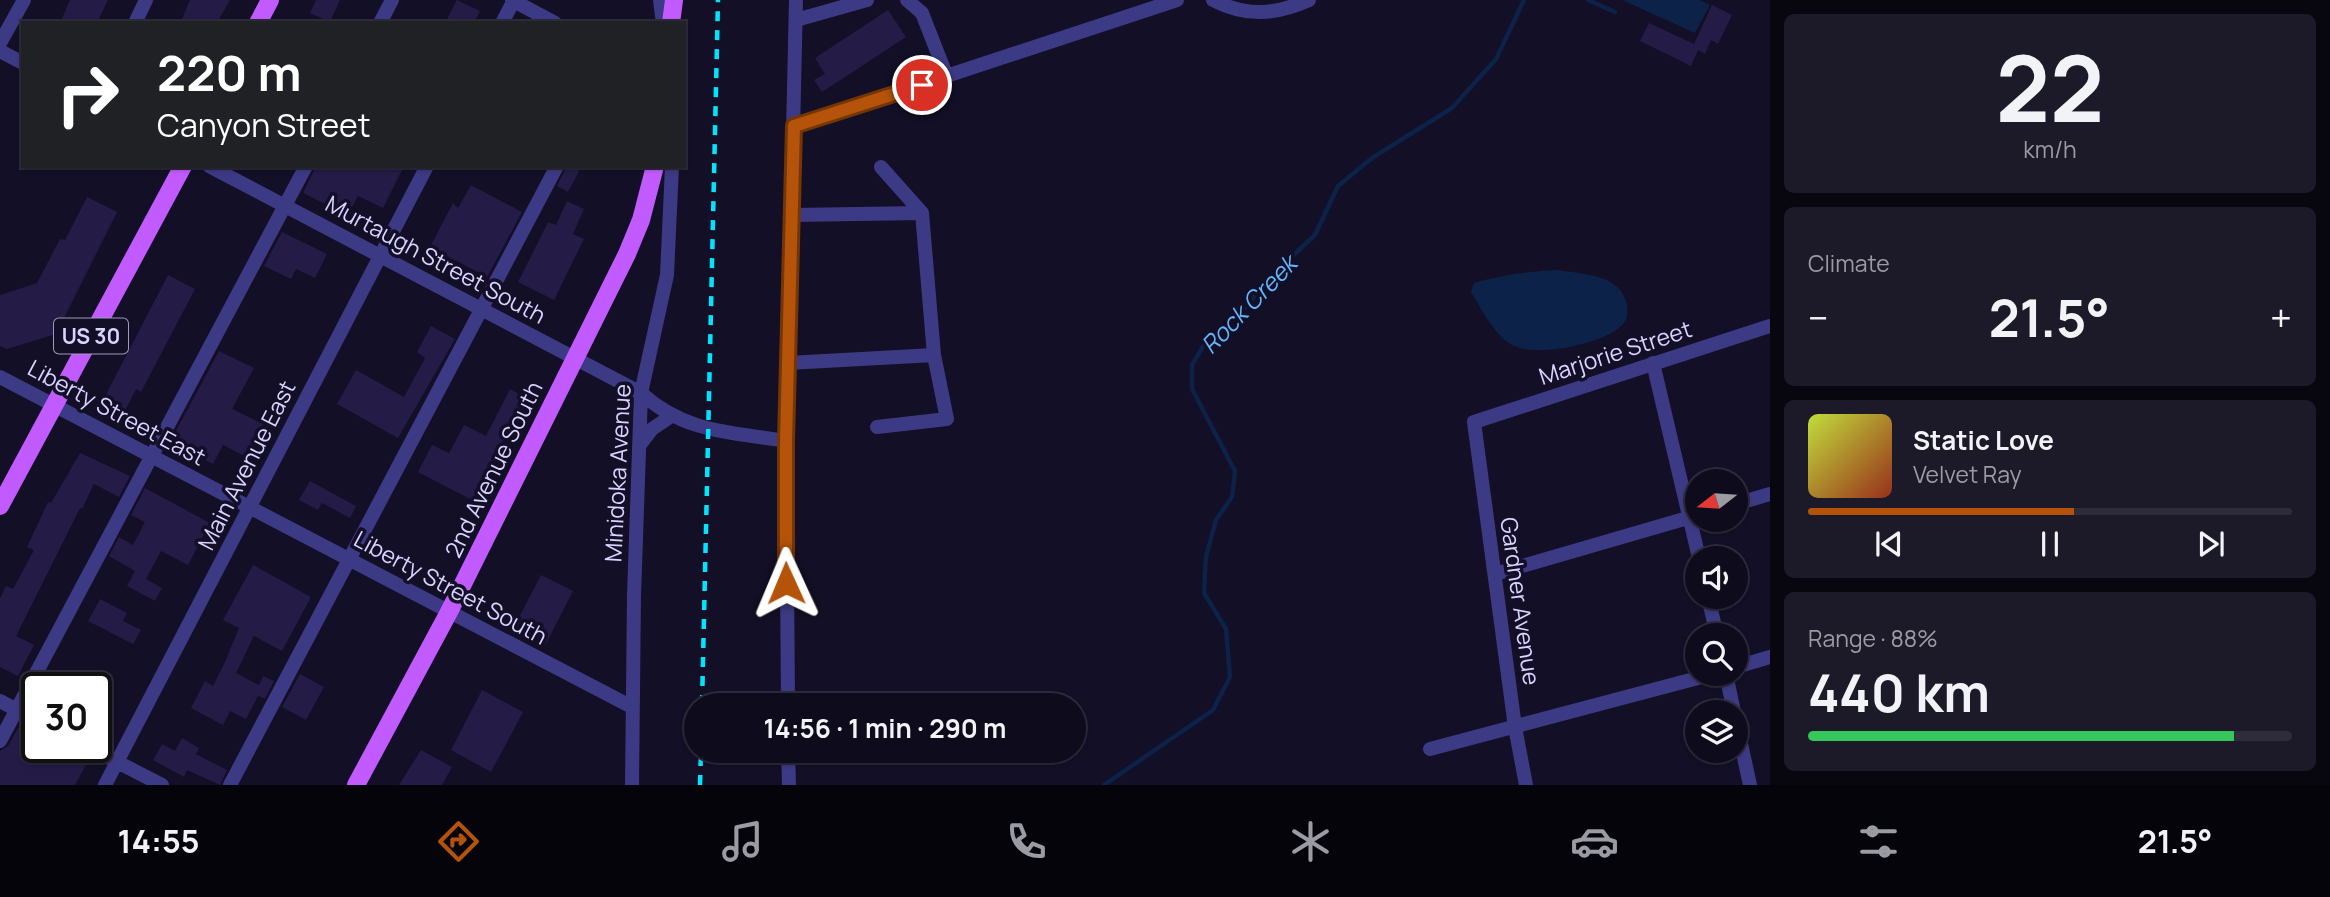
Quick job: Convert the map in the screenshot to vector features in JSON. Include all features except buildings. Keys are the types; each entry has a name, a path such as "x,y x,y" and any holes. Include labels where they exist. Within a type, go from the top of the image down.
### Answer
{"main road":[{"path":"259,21 270,0"},
{"path":"662,0 663,21"},
{"path":"671,21 674,0"},
{"name":"US 30","path":"0,506 182,168"},
{"name":"2nd Avenue South","path":"356,785 449,612 627,254 641,219 654,168"}],"street":[{"path":"0,43 24,0"},
{"path":"136,21 146,0"},
{"path":"381,21 392,0"},
{"path":"503,21 514,0 551,21"},
{"path":"788,693 786,441 796,0"},
{"path":"796,20 867,0"},
{"path":"907,0 922,13 947,77"},
{"path":"794,126 1177,0"},
{"path":"1213,0 1248,14 1270,13 1309,0"},
{"path":"0,51 21,62"},
{"path":"877,427 947,419 934,355 922,213 881,167"},
{"name":"Murtaugh Street South","path":"213,168 641,393 670,417"},
{"path":"0,741 305,168"},
{"name":"Main Avenue East","path":"106,785 426,168"},
{"path":"230,785 483,312 556,168"},
{"name":"Minidoka Avenue","path":"632,785 641,393 667,275 672,168"},
{"path":"792,215 922,213"},
{"name":"Marjorie Street","path":"1475,422 1770,326"},
{"path":"788,363 934,355"},
{"path":"1653,363 1685,485"},
{"name":"Liberty Street East","path":"0,377 250,507"},
{"path":"639,446 652,429 670,417 709,430 786,441"},
{"name":"Gardner Avenue","path":"1475,422 1515,727 1527,785"},
{"path":"1748,500 1770,494"},
{"name":"Liberty Street South","path":"250,507 632,707"},
{"path":"1495,574 1685,518"},
{"path":"1748,663 1770,657"},
{"path":"1430,749 1685,681"},
{"path":"0,701 21,713"},
{"path":"112,760 162,785"},
{"path":"788,763 789,785"},
{"path":"1745,763 1750,785"}],"water":[{"path":"1622,0 1699,0 1710,5 1695,33"},
{"path":"1557,270 1600,278 1618,287 1627,306 1627,317 1623,324 1586,343 1554,349 1525,349 1514,346 1501,336 1471,292 1474,283 1484,280"}],"waterway":[{"name":"Rock Creek","path":"1104,785 1213,710 1230,677 1226,629 1204,593 1206,557 1216,520 1232,497 1235,471 1192,389 1192,365 1207,340 1247,306 1268,279 1315,235 1338,186 1372,158 1452,108 1496,59 1524,0"},
{"path":"1588,0 1615,12"}],"railway":[{"path":"702,693 718,0"},
{"path":"700,785 701,763"}],"route":[{"path":"786,583 786,441 794,126 922,85"}]}
